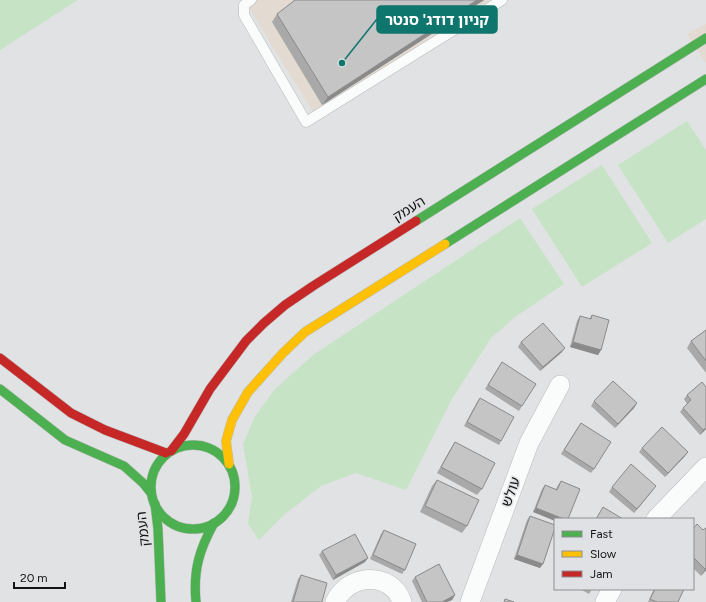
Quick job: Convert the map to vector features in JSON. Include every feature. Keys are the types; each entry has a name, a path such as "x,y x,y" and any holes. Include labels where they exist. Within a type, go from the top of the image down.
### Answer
{"main road":[{"name":"העמק","path":"169,452 184,434 210,389 229,362 246,341 285,305 706,38"},
{"path":"0,389 65,440 124,466 143,483 152,497 156,507 166,519 175,525 190,529 204,528 214,523 228,511 235,493 234,478 226,449 227,435 232,420 239,407 271,363 287,348 305,332 345,306 706,78"},
{"path":"0,358 71,413 105,430 142,445 169,452"},
{"path":"152,497 151,478 157,464 169,452 179,446 194,444 206,446 219,453 229,464"},
{"name":"העמק","path":"152,497 158,520 160,536 162,602"},
{"path":"196,602 196,567 199,551 204,539 214,523"}],"street":[{"name":"עולש","path":"470,602 529,443 560,385"},
{"path":"657,518 706,467"},
{"path":"335,602 344,589 354,582 367,579 382,581 393,588 401,598 402,602"},
{"path":"605,602 611,590"}],"lane":[{"path":"251,0 244,5 244,15 306,122 502,0"},
{"path":"693,87 706,86"}],"shaded area":[{"path":"244,0 491,0 313,112"},
{"path":"706,24 706,63 687,34"}],"green space":[{"path":"0,0 78,0 0,50"},
{"path":"687,121 706,150 706,219 668,243 618,165"},
{"path":"602,165 652,243 582,287 532,209"},
{"path":"520,218 564,284 515,317 491,338 452,399 406,490 356,473 321,486 284,515 259,540 248,524 252,497 243,444 255,416 276,388 313,355"}],"building":[{"path":"295,0 477,0 328,97 277,14"},
{"path":"592,315 609,320 601,350 573,342 580,316 591,319"},
{"path":"543,323 565,348 543,367 521,342"},
{"path":"706,330 706,361 691,341"},
{"path":"502,362 536,384 522,406 488,385"},
{"path":"613,381 637,403 618,424 594,401"},
{"path":"702,382 706,387 706,428 703,430 683,408 691,400 687,395"},
{"path":"480,398 514,417 501,441 467,422"},
{"path":"581,423 611,442 594,469 564,450"},
{"path":"662,427 688,452 668,473 642,448"},
{"path":"455,442 495,463 482,489 441,467"},
{"path":"631,464 656,486 637,509 612,487"},
{"path":"437,480 479,500 467,526 425,506"},
{"path":"561,481 580,489 568,518 561,518 536,508 545,485 557,490"},
{"path":"603,507 621,518 597,518"},
{"path":"530,516 554,525 554,531 543,564 517,555"},
{"path":"697,524 703,530 706,528 705,569 694,558 694,528"},
{"path":"384,530 416,544 405,570 373,555"},
{"path":"355,534 368,558 336,575 322,551"},
{"path":"439,564 455,595 442,602 427,602 415,577"},
{"path":"301,575 327,583 322,602 293,602"},
{"path":"654,590 684,590 678,602 657,602 650,599"},
{"path":"505,599 514,602 504,602"}],"traffic: fast":[{"path":"416,221 706,38"},
{"path":"445,244 706,79"},
{"path":"0,389 65,440 124,466 143,483 151,493"},
{"path":"193,445 209,448 223,457 232,471 235,487 232,503 223,517 209,526 193,529 177,526 163,517 154,503 151,487 154,471 163,457 177,448 193,445"},
{"path":"155,504 158,529 161,602"},
{"path":"196,602 195,580 198,561 204,542 214,523"}],"traffic: slow":[{"path":"229,464 226,441 232,420 248,392 283,353 305,332 445,244"}],"traffic: jam":[{"path":"171,451 184,434 210,389 246,341 264,323 285,305 313,286 416,221"},
{"path":"0,358 71,413 105,430 166,453"}],"place":[{"name":"קניון דודג' סנטר","path":"342,63"}]}
